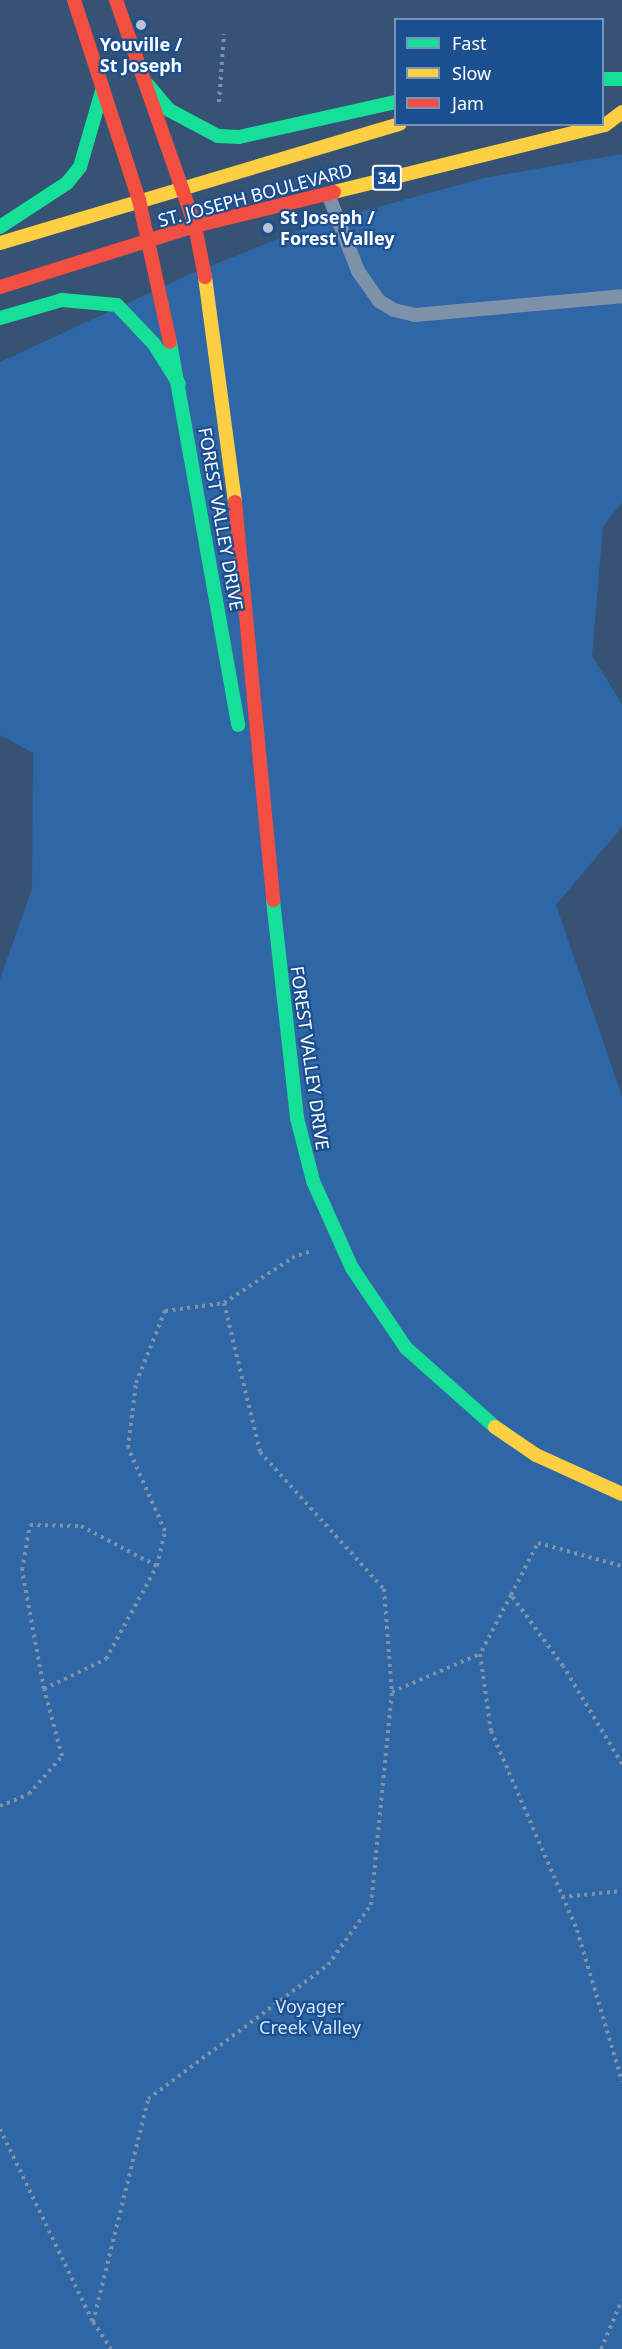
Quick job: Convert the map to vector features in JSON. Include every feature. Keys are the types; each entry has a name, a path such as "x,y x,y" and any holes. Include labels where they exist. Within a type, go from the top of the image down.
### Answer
{"street":[{"name":"FOREST VALLEY DRIVE","path":"74,0 139,200 150,242 179,384 237,721 266,843"},
{"name":"FOREST VALLEY DRIVE","path":"116,0 148,85 195,226 243,560 266,843 297,1118 313,1181 339,1241 368,1295 406,1348 458,1399 536,1455 622,1494"},
{"path":"604,79 622,79"},
{"path":"148,85 169,110 204,131 239,137 394,102"},
{"path":"0,227 67,183 80,167 102,91"},
{"name":"ST. JOSEPH BOULEVARD","path":"604,125 622,112"},
{"name":"ST. JOSEPH BOULEVARD","path":"0,243 182,186 394,126"},
{"name":"ST. JOSEPH BOULEVARD","path":"0,287 150,242 195,226 601,126"},
{"path":"0,318 62,300 117,305 154,344 179,384"}],"lane":[{"path":"328,193 358,271 379,301 394,310 415,315 622,296"}],"path":[{"path":"216,108 221,99 225,34"},
{"path":"44,1689 106,1659 157,1566 165,1531 128,1448 136,1383 165,1311 224,1303 292,1258 339,1241"},
{"path":"93,2322 148,2099 328,1965 371,1905 392,1692 384,1589 260,1452 224,1303"},
{"path":"0,1806 29,1794 62,1756 44,1689 22,1570 30,1525 81,1526 157,1566"},
{"path":"622,1566 538,1543 480,1654 491,1731 562,1897 622,2081"},
{"path":"511,1595 563,1666 622,1764"},
{"path":"392,1692 480,1654"},
{"path":"562,1897 622,1891"},
{"path":"0,2129 93,2322 111,2349"},
{"path":"601,2349 622,2300"}],"green space":[{"name":"Voyager Creek Valley","path":"622,154 622,502 603,527 592,656 622,704 622,827 556,905 622,1096 622,2349 0,2349 0,979 32,889 33,753 0,735 0,362 188,275 312,225 484,178"}],"traffic: fast":[{"path":"604,79 622,79"},
{"path":"148,85 169,110 218,136 239,137 394,102"},
{"path":"0,227 67,183 80,167 102,91"},
{"path":"0,318 62,300 117,305 154,344 179,384"},
{"path":"170,342 238,725"},
{"path":"273,900 297,1118 313,1181 352,1268 406,1348 495,1427"}],"traffic: slow":[{"path":"604,125 622,112"},
{"path":"0,243 394,126"},
{"path":"334,192 601,126"},
{"path":"205,277 235,502"},
{"path":"495,1427 536,1455 622,1494"}],"traffic: jam":[{"path":"74,0 139,200 170,342"},
{"path":"116,0 195,226 205,277"},
{"path":"0,287 195,226 334,192"},
{"path":"235,502 273,900"}],"place":[{"name":"Youville / St Joseph","path":"141,25"},
{"name":"St Joseph / Forest Valley","path":"268,228"}]}
